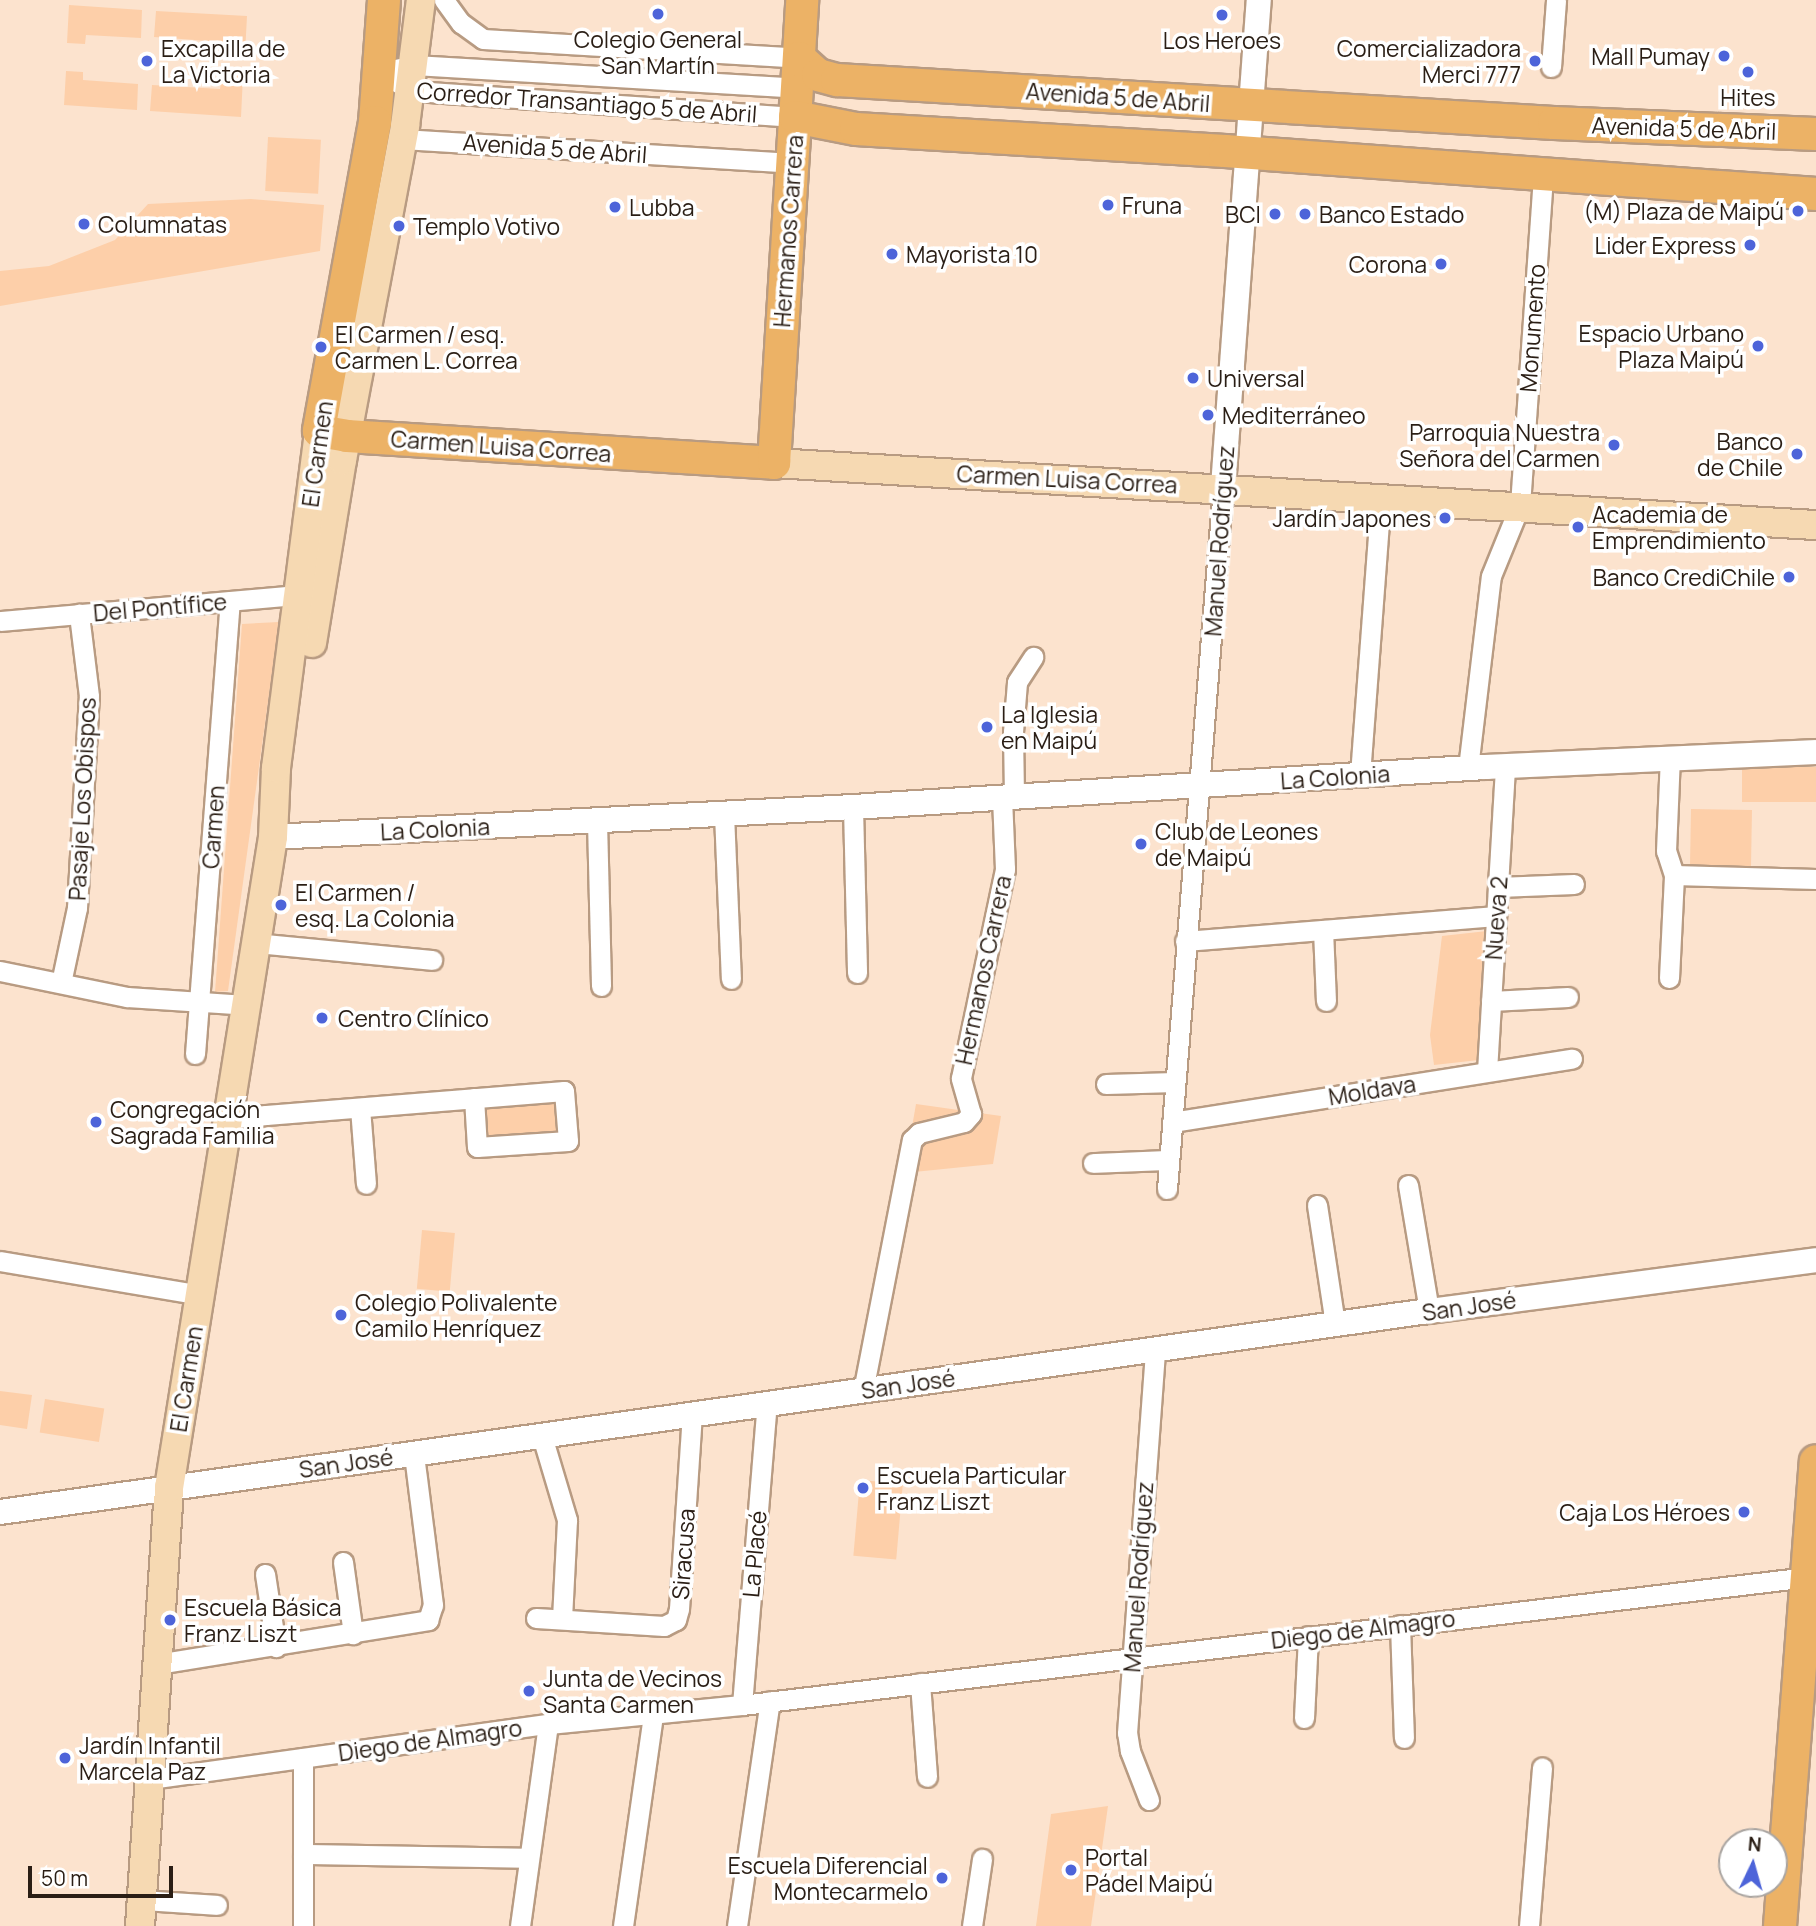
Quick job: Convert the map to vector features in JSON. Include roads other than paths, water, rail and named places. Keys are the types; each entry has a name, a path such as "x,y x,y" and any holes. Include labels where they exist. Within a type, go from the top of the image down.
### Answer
{"main road":[{"name":"El Carmen","path":"141,1913 169,1488 273,837 288,796 309,594 381,72 384,0"},
{"name":"El Carmen","path":"333,433 402,139 421,0"},
{"name":"Hermanos Carrera","path":"774,463 802,0"},
{"name":"Avenida 5 de Abril","path":"1816,134 1252,106 837,80 818,75 797,88 847,128 1249,153 1816,194"},
{"name":"Carmen Luisa Correa","path":"333,433 774,463 1223,487 1816,525"},
{"path":"1780,1926 1816,1461"}],"street":[{"name":"Avenida 5 de Abril","path":"444,0 461,23 483,39 797,88"},
{"name":"Manuel Rodríguez","path":"1167,1189 1259,0"},
{"path":"1551,67 1556,0"},
{"name":"Corredor Transantiago 5 de Abril","path":"381,72 412,78 797,88"},
{"name":"Corredor Transantiago 5 de Abril","path":"412,78 797,88"},
{"name":"Avenida 5 de Abril","path":"402,139 792,163"},
{"name":"Monumento","path":"1468,768 1491,576 1520,505 1543,174"},
{"path":"1360,775 1381,498"},
{"name":"Del Pontífice","path":"0,621 309,594"},
{"name":"Carmen","path":"195,1054 230,601"},
{"name":"Pasaje Los Obispos","path":"61,984 77,908 89,696 79,614"},
{"path":"1008,796 1017,682 1033,657"},
{"name":"La Colonia","path":"273,837 853,807 1468,768 1816,752"},
{"path":"1669,978 1674,875 1667,851 1670,757"},
{"name":"Nueva 2","path":"1487,1071 1505,766"},
{"name":"Hermanos Carrera","path":"863,1391 912,1140 919,1133 964,1122 971,1114 961,1078 1005,869 1008,796"},
{"path":"853,807 857,973"},
{"path":"724,814 731,979"},
{"path":"597,821 601,986"},
{"path":"1674,875 1816,880"},
{"path":"1498,887 1574,884"},
{"path":"1185,941 1496,916"},
{"path":"1323,930 1326,1001"},
{"path":"256,943 432,960"},
{"path":"0,971 127,997 246,1006"},
{"path":"1491,1001 1568,997"},
{"name":"Moldava","path":"1172,1122 1572,1059"},
{"path":"1106,1084 1175,1082"},
{"path":"228,1119 474,1098 564,1091 568,1141 477,1147 474,1098"},
{"path":"360,1108 366,1184"},
{"path":"1093,1163 1169,1160"},
{"path":"1408,1185 1429,1311"},
{"path":"1317,1205 1335,1324"},
{"name":"San José","path":"0,1512 1335,1324 1816,1260"},
{"path":"0,1261 200,1295"},
{"name":"Manuel Rodríguez","path":"1149,1800 1128,1742 1155,1350"},
{"name":"La Placé","path":"742,1705 767,1404"},
{"name":"Siracusa","path":"536,1618 664,1626 676,1620 679,1609 692,1414"},
{"path":"542,1436 567,1520 562,1619"},
{"path":"157,1664 423,1623 432,1616 433,1605 414,1454"},
{"path":"343,1562 353,1634"},
{"path":"265,1574 276,1647"},
{"name":"Diego de Almagro","path":"150,1779 548,1724 742,1705 1807,1577"},
{"path":"1400,1625 1404,1738"},
{"path":"1304,1718 1308,1636"},
{"path":"920,1683 928,1777"},
{"path":"737,1926 770,1701"},
{"path":"623,1926 653,1714"},
{"path":"520,1926 548,1724"},
{"path":"303,1758 303,1926"},
{"path":"1529,1926 1542,1768"},
{"path":"303,1854 529,1858"},
{"path":"972,1926 982,1859"},
{"path":"141,1913 217,1905"}],"place":[{"name":"Colegio General San Martín","path":"658,14"},
{"name":"Los Heroes","path":"1222,15"},
{"name":"Mall Pumay","path":"1724,56"},
{"name":"Excapilla de La Victoria","path":"147,61"},
{"name":"Comercializadora Merci 777","path":"1535,61"},
{"name":"Hites","path":"1748,72"},
{"name":"Fruna","path":"1108,205"},
{"name":"Lubba","path":"615,207"},
{"name":"(M) Plaza de Maipú","path":"1798,211"},
{"name":"BCI","path":"1275,214"},
{"name":"Banco Estado","path":"1305,214"},
{"name":"Columnatas","path":"84,224"},
{"name":"Templo Votivo","path":"399,226"},
{"name":"Lider Express","path":"1750,245"},
{"name":"Mayorista 10","path":"892,254"},
{"name":"Corona","path":"1441,264"},
{"name":"Espacio Urbano Plaza Maipú","path":"1758,346"},
{"name":"El Carmen / esq. Carmen L. Correa","path":"321,347"},
{"name":"Universal","path":"1193,378"},
{"name":"Mediterráneo","path":"1208,415"},
{"name":"Parroquia Nuestra Señora del Carmen","path":"1614,445"},
{"name":"Banco de Chile","path":"1797,454"},
{"name":"Jardín Japones","path":"1445,518"},
{"name":"Academia de Emprendimiento","path":"1578,527"},
{"name":"Banco CrediChile","path":"1789,577"},
{"name":"La Iglesia en Maipú","path":"987,727"},
{"name":"Club de Leones de Maipú","path":"1141,844"},
{"name":"El Carmen / esq. La Colonia","path":"281,905"},
{"name":"Centro Clínico","path":"322,1018"},
{"name":"Congregación Sagrada Familia","path":"96,1122"},
{"name":"Colegio Polivalente Camilo Henríquez","path":"341,1315"},
{"name":"Escuela Particular Franz Liszt","path":"863,1488"},
{"name":"Caja Los Héroes","path":"1744,1512"},
{"name":"Escuela Básica Franz Liszt","path":"170,1620"},
{"name":"Junta de Vecinos Santa Carmen","path":"529,1691"},
{"name":"Jardín Infantil Marcela Paz","path":"65,1758"},
{"name":"Portal Pádel Maipú","path":"1071,1870"},
{"name":"Escuela Diferencial Montecarmelo","path":"942,1878"}]}
